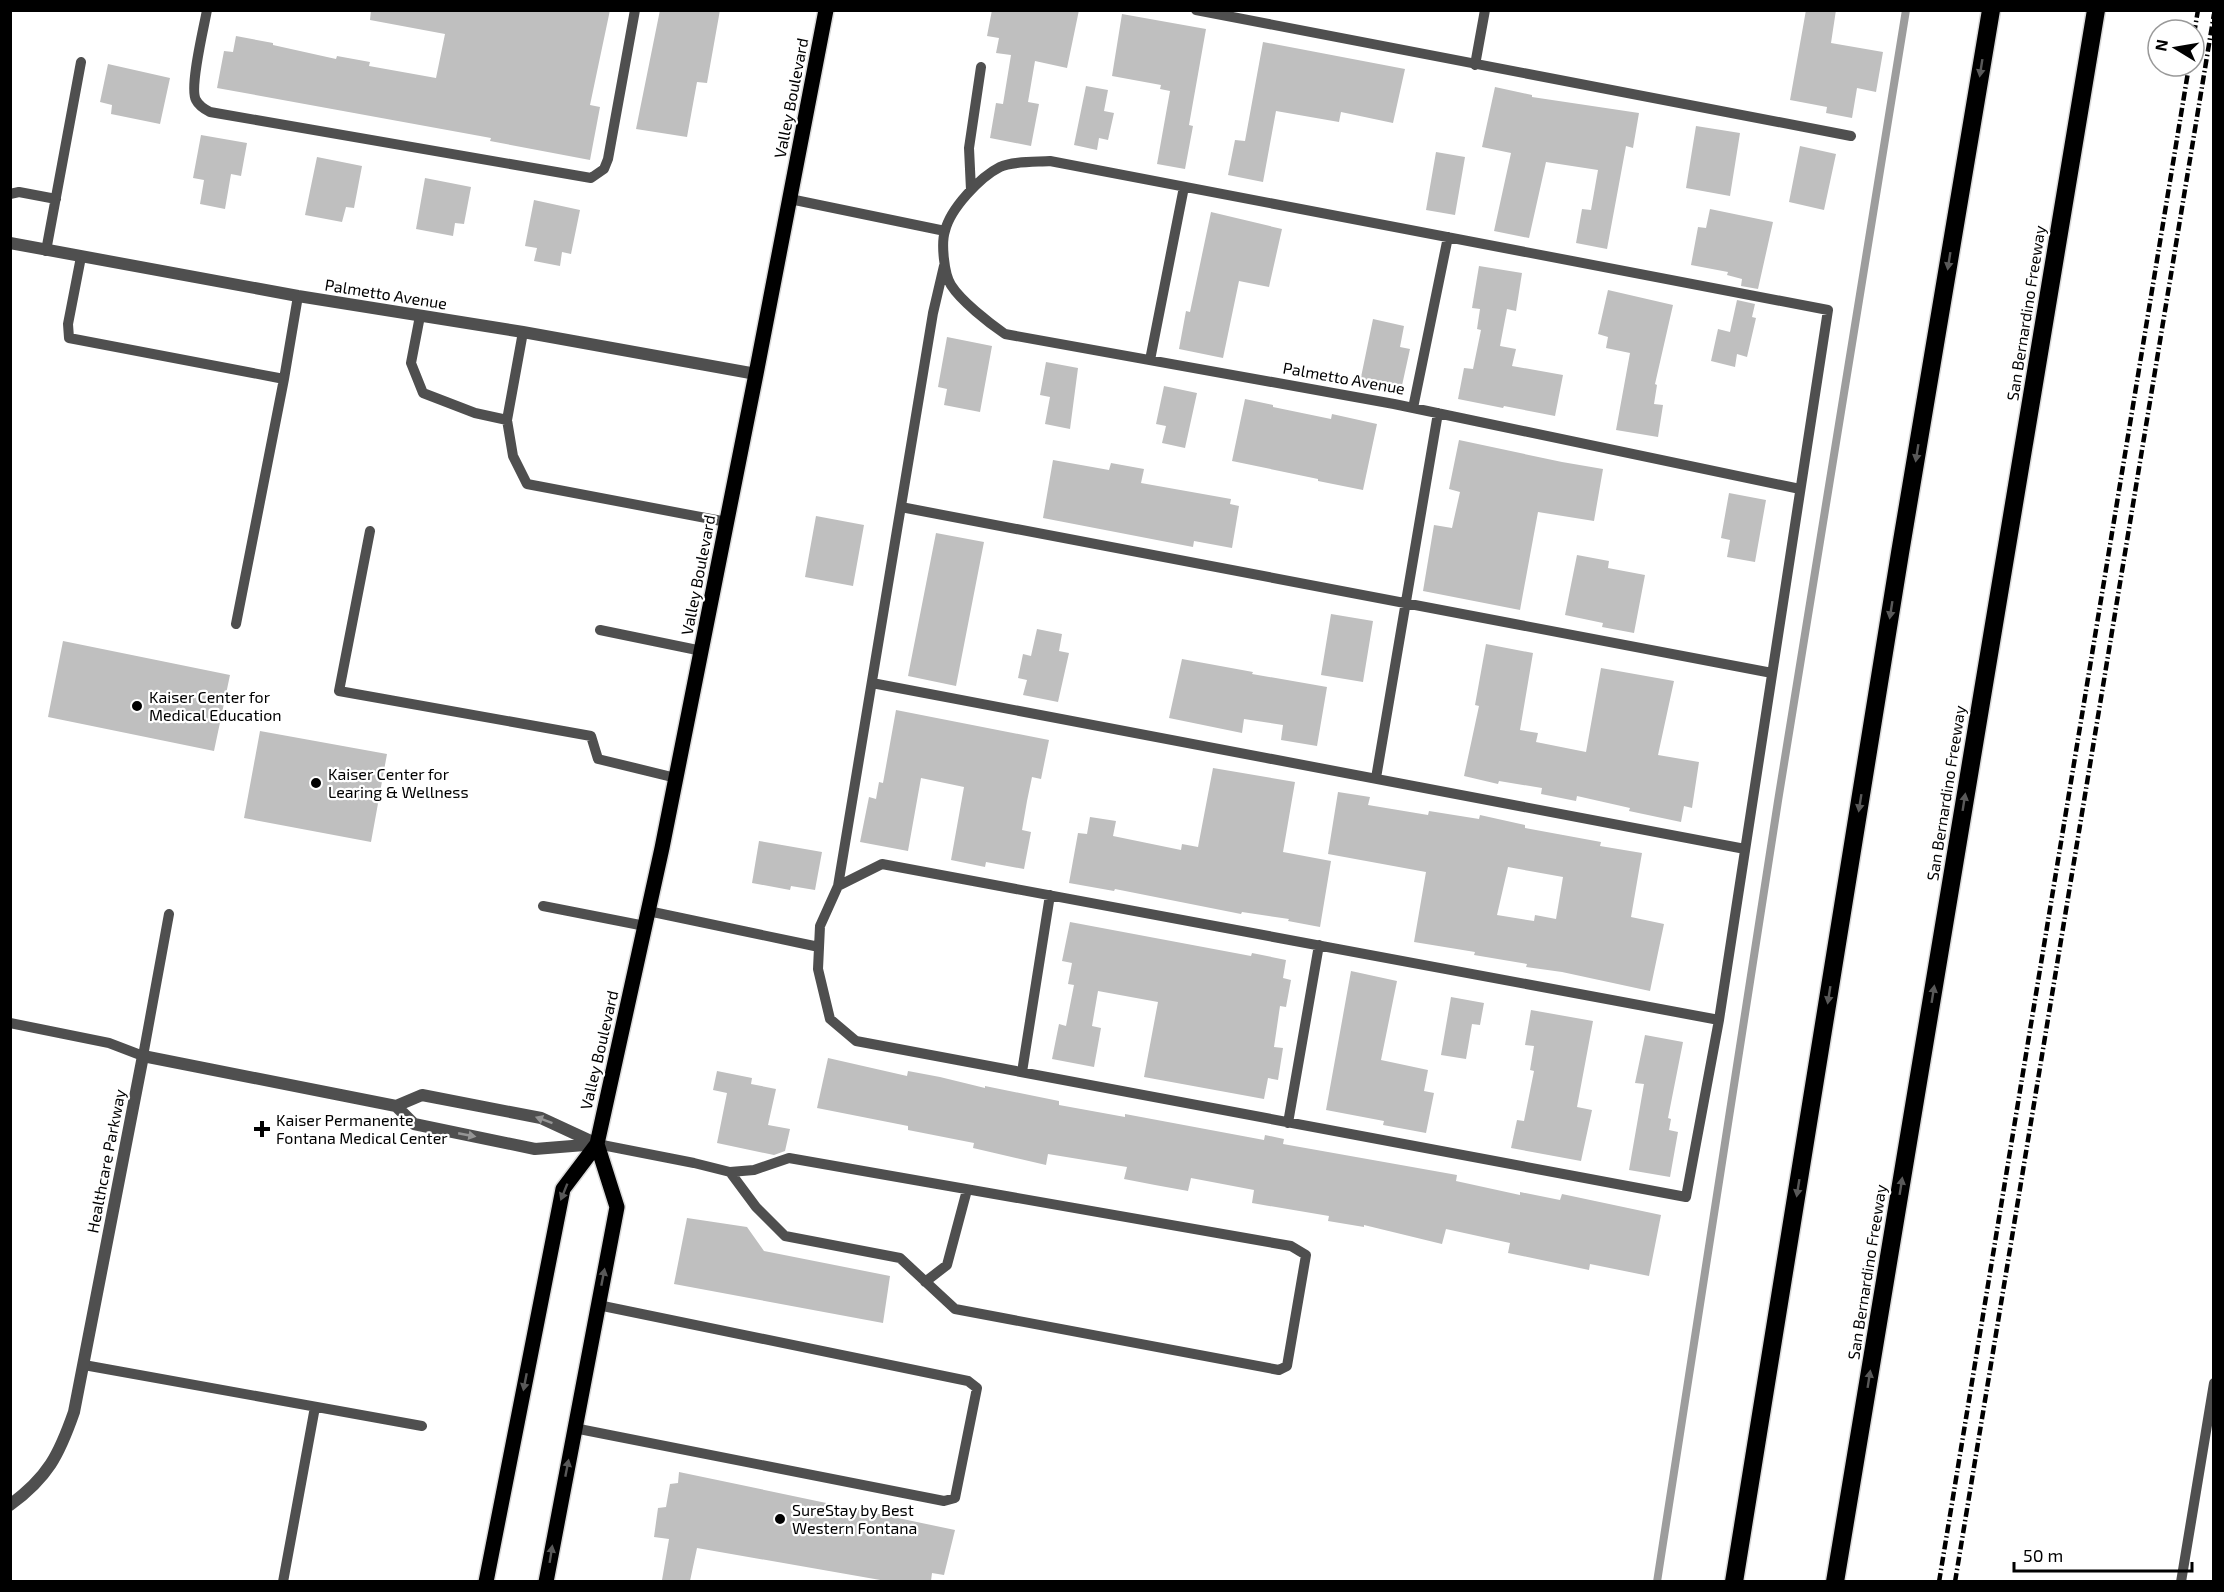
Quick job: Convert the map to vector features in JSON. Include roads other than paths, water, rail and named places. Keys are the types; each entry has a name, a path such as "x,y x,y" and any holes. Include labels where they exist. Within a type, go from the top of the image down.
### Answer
{"highway":[{"path":"1734,1581 1900,553 1991,10"},
{"name":"San Bernardino Freeway","path":"1835,1581 2096,10"},
{"path":"1848,1581 1862,1420"}],"main road":[{"name":"Valley Boulevard","path":"486,1581 563,1189 597,1144 645,926 702,651 826,10"},
{"path":"546,1581 617,1207 597,1144"}],"street":[{"name":"Palmetto Avenue","path":"10,243 298,296 523,332 756,374"},
{"path":"143,1056 396,1106 414,1124 535,1149 597,1144"},
{"name":"Healthcare Parkway","path":"10,1505 36,1484 54,1462 74,1412 143,1056"},
{"path":"396,1106 422,1095 541,1118 597,1144"}],"lane":[{"path":"207,10 194,98 201,107 210,112 591,178 604,169 608,159 635,10"},
{"path":"1196,10 1851,136"},
{"path":"1475,65 1485,10"},
{"path":"46,250 81,62"},
{"path":"971,190 969,148 981,67"},
{"path":"790,199 945,231 960,202 980,179 1003,165 1050,161 1828,310 1719,1020 1686,1197 856,1041 830,1019 818,969 820,926 838,886 933,313 945,264"},
{"path":"1150,360 1184,187"},
{"path":"10,194 19,192 56,200"},
{"name":"Palmetto Avenue","path":"945,231 945,264 951,285 980,316 1005,334 1413,408 1800,489"},
{"path":"1413,408 1448,237"},
{"path":"81,257 68,324 69,338 284,379"},
{"path":"236,624 298,296"},
{"path":"420,316 411,363 423,393 475,413 507,420"},
{"path":"523,332 507,420 513,456 527,483 727,522"},
{"path":"1376,778 1438,413"},
{"path":"901,507 1772,673"},
{"path":"370,531 339,692 591,736 598,759 676,777"},
{"path":"600,630 702,651"},
{"path":"872,683 1745,849"},
{"path":"838,886 882,864 1719,1020"},
{"path":"1022,1072 1050,895"},
{"path":"543,906 645,926"},
{"path":"648,911 819,947"},
{"path":"10,1023 109,1043 143,1056 169,914"},
{"path":"1288,1122 1319,945"},
{"path":"597,1144 694,1162 730,1172 754,1170 789,1158 1291,1246 1306,1255 1287,1366 1279,1370 955,1309 900,1258 785,1236 756,1207 730,1172"},
{"path":"925,1282 947,1265 967,1190"},
{"path":"574,1428 944,1501 955,1498 977,1388 968,1381 598,1305"},
{"path":"84,1365 422,1426"},
{"path":"2181,1581 2214,1383"},
{"path":"283,1581 315,1407"}],"waterway":[{"path":"1657,1582 1778,801 1906,10"}],"railway":[{"path":"2197,18 2198,10"},
{"path":"1955,1582 2214,14"},
{"path":"1939,1582 2187,78"}],"place":[{"name":"Kaiser Center for Medical Education","path":"137,706"},
{"name":"Kaiser Center for Learing & Wellness","path":"316,783"},
{"name":"Kaiser Permanente Fontana Medical Center","path":"262,1129"},
{"name":"SureStay by Best Western Fontana","path":"780,1519"}]}
